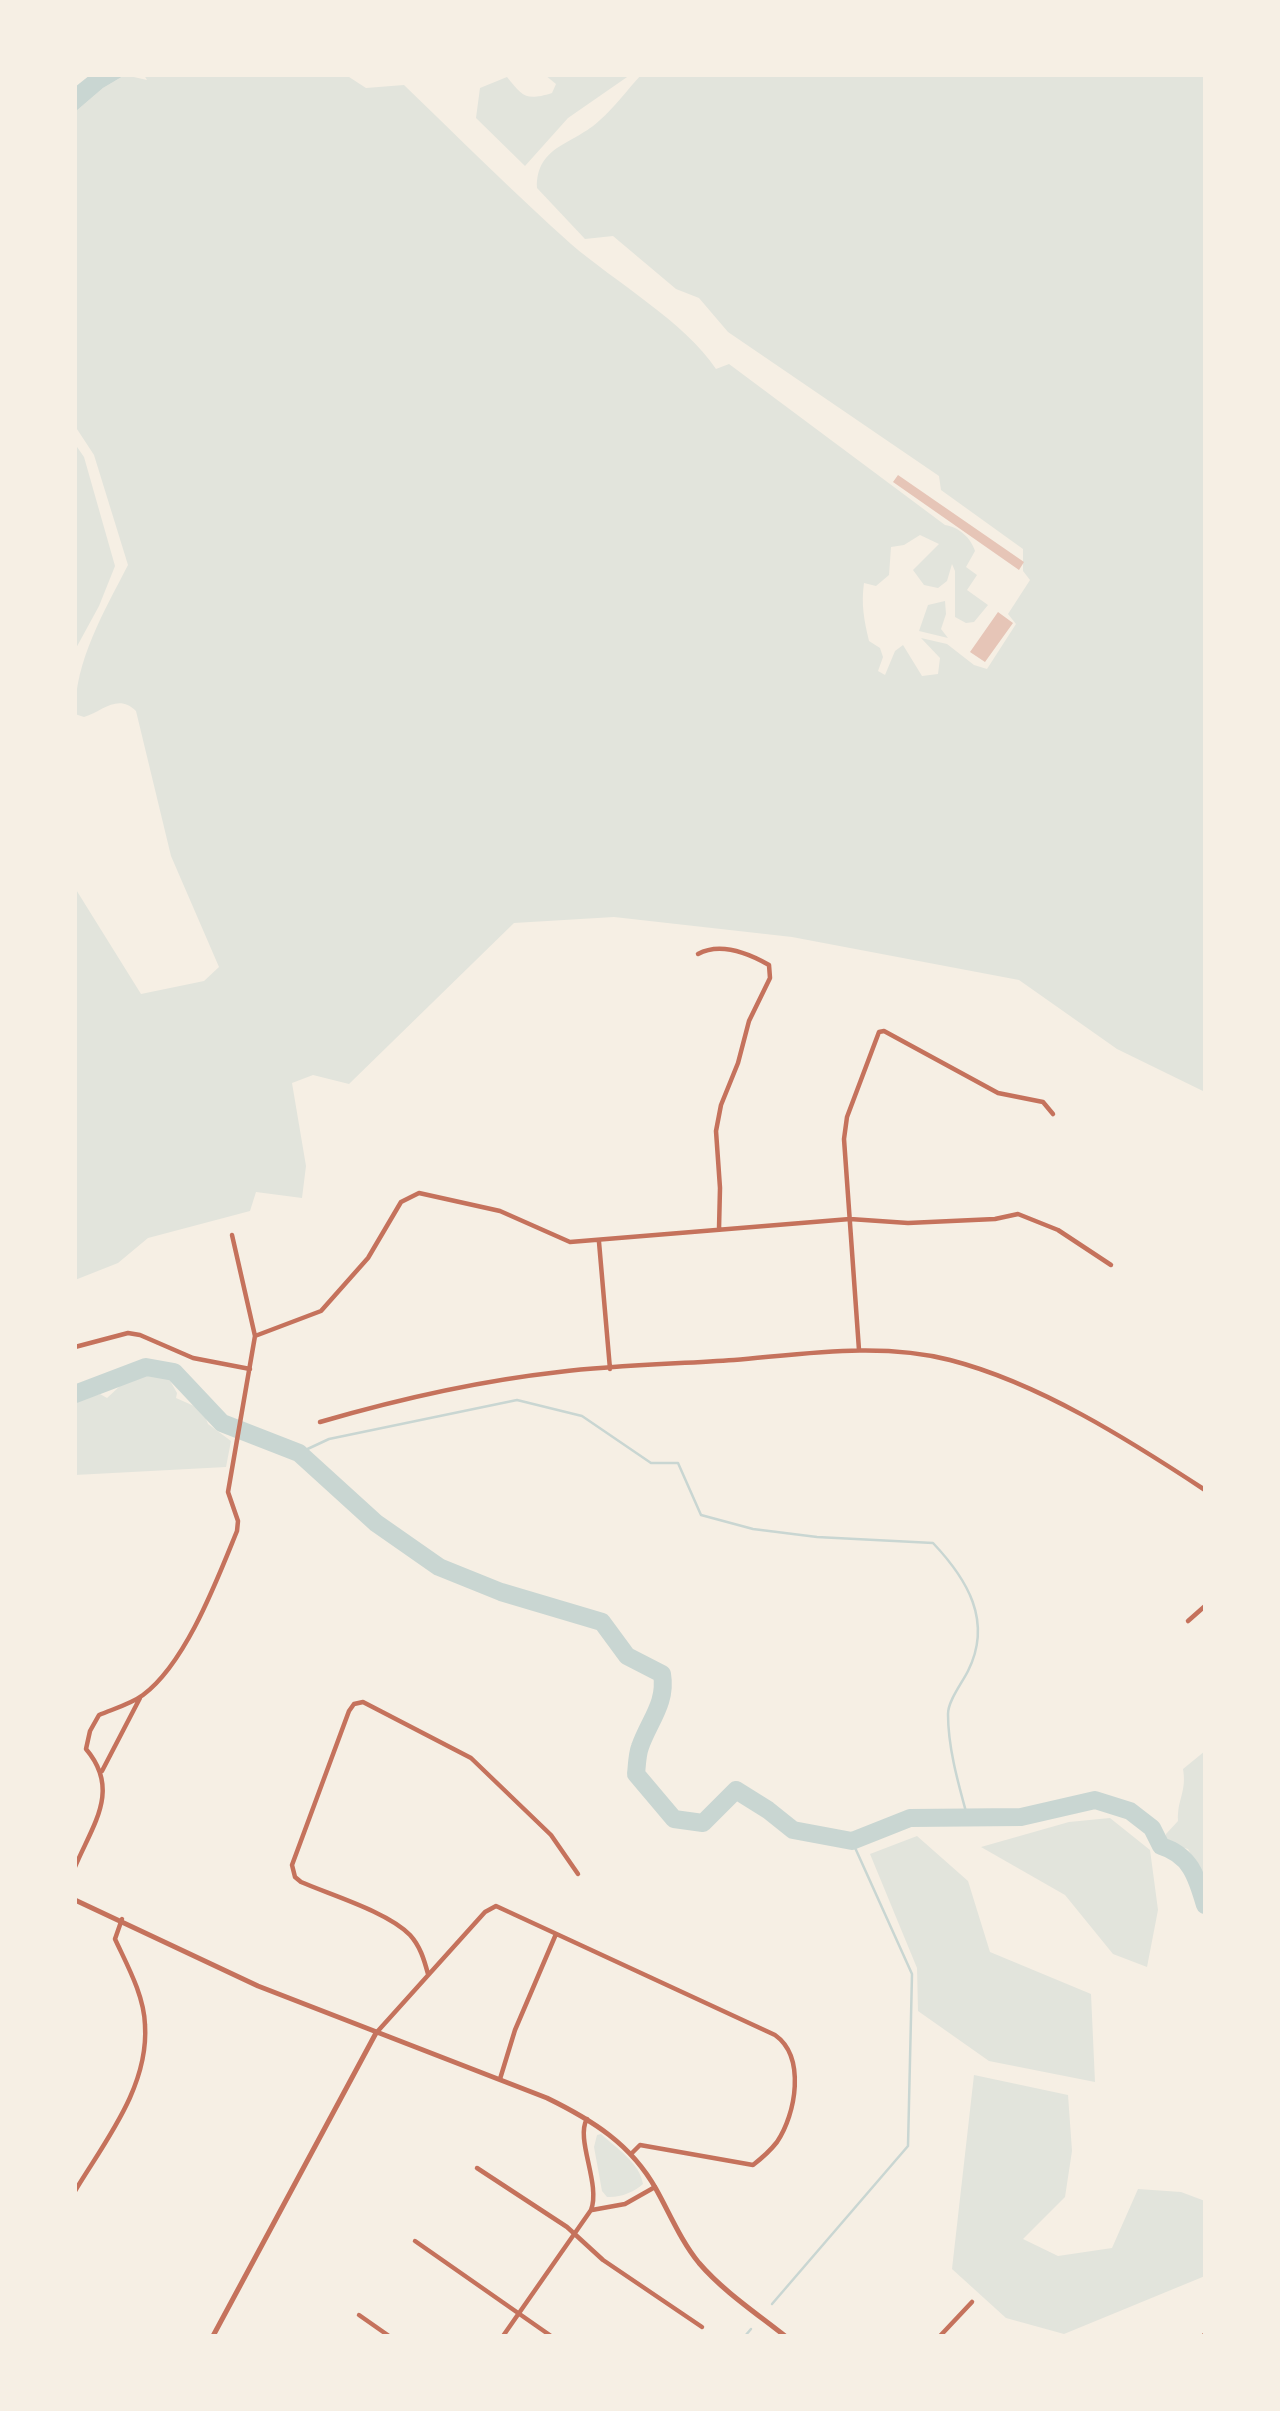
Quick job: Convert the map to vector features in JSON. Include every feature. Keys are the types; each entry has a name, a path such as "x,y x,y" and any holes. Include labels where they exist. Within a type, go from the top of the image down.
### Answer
{"street":[{"path":"698,954 709,948 737,951 769,965 770,978 749,1021 738,1063 721,1105 716,1131 720,1188 719,1229"},
{"path":"859,1350 844,1139 847,1116 879,1032 884,1031 998,1093 1043,1102 1054,1114"},
{"path":"255,1336 321,1311 368,1258 401,1202 419,1193 500,1211 569,1242 599,1242 850,1219 908,1223 995,1219 1018,1214 1058,1230 1111,1265"},
{"path":"75,1867 105,1796 102,1772 86,1749 90,1731 99,1716 141,1697 154,1686 178,1654 229,1552 238,1525 228,1492 255,1336 232,1235"},
{"path":"599,1242 610,1370"},
{"path":"75,1347 128,1333 140,1335 193,1358 250,1369"},
{"path":"320,1422 390,1401 561,1371 610,1370 859,1350 950,1360 1009,1381 1127,1438 1205,1490"},
{"path":"1188,1621 1205,1606"},
{"path":"102,1772 141,1697"},
{"path":"428,1974 423,1953 408,1933 386,1919 295,1877 292,1865 297,1846 354,1704 363,1702 471,1758 551,1835 578,1874"},
{"path":"75,1900 122,1919 258,1986 500,2080 588,2119 631,2154 655,2187 678,2231 701,2265 785,2336"},
{"path":"213,2336 376,2033 492,1907 501,1908 775,2035 789,2048 794,2076 790,2115 770,2151 753,2165 640,2145 631,2154"},
{"path":"75,2191 127,2105 142,2061 145,2025 139,1996 115,1939 122,1919"},
{"path":"500,2080 515,2030 556,1934"},
{"path":"503,2336 591,2210 594,2202 593,2182 584,2130 588,2119"},
{"path":"477,2168 575,2234 603,2260 702,2327"},
{"path":"591,2210 625,2204 655,2187"},
{"path":"415,2241 551,2336"},
{"path":"940,2336 972,2302"},
{"path":"359,2315 389,2336"}],"shaded area":[{"path":"90,75 125,75 103,88 75,112 75,87"},
{"path":"125,75 147,80 144,75 346,75 366,88 404,85 571,244 668,319 703,352 716,369 729,364 945,525 955,528 967,538 975,551 966,567 977,575 967,590 988,605 974,622 966,623 955,617 955,571 952,564 947,581 938,588 924,585 913,570 939,544 920,535 904,545 891,547 889,575 876,586 864,583 864,612 869,641 880,648 883,657 878,671 885,675 895,651 903,645 922,676 938,674 940,658 921,638 947,644 974,665 987,669 1016,624 1008,614 1030,580 1023,571 1023,549 941,490 939,476 728,332 699,298 676,289 613,236 585,239 537,188 538,174 543,163 558,147 600,120 641,75 1205,75 1205,1092 1117,1049 1019,980 792,937 614,917 514,923 349,1084 313,1075 292,1083 306,1166 302,1198 256,1192 250,1211 148,1238 118,1263 75,1280 75,888 141,994 204,981 219,967 171,856 136,711 117,703 84,717 75,714 76,694 85,656 128,565 94,455 75,426 75,112 103,88"},
{"path":"545,75 630,75 568,118 525,166 476,118 480,88 507,77 521,93 536,97 552,93 556,84"},
{"path":"75,444 84,457 115,566 99,606 75,650"},
{"path":"945,601 946,614 941,629 948,638 919,631 928,605"},
{"path":"147,1373 168,1377 177,1393 176,1398 203,1410 208,1424 231,1441 226,1467 75,1475 75,1401 100,1394 107,1398 120,1386"},
{"path":"1205,1751 1205,1881 1188,1849 1166,1843 1166,1834 1178,1821 1184,1784 1183,1769"},
{"path":"1110,1818 1150,1850 1158,1910 1147,1967 1113,1954 1065,1895 981,1847 1069,1822"},
{"path":"917,1836 968,1881 990,1952 1091,1994 1095,2082 989,2061 918,2011 917,1968 870,1854"},
{"path":"974,2075 1068,2095 1072,2151 1065,2197 1023,2239 1058,2256 1112,2248 1138,2189 1181,2192 1205,2201 1205,2276 1064,2334 1006,2318 952,2269"},
{"path":"601,2134 637,2169 643,2184 626,2194 607,2197 602,2191 594,2147 597,2135"}],"building":[{"path":"898,475 1024,562 1019,570 893,482"},
{"path":"998,612 1013,623 985,662 970,652"}],"waterway":[{"path":"75,1394 146,1367 174,1372 222,1423 299,1453 376,1523 439,1567 501,1592 602,1622 627,1656 662,1674 660,1703 640,1747 636,1774 674,1819 703,1823 736,1790 793,1830 852,1841 910,1818 1021,1817 1095,1800 1130,1811 1152,1828 1161,1846 1179,1855 1191,1869 1205,1905"},
{"path":"299,1453 329,1439 517,1400 582,1416 651,1463 678,1463 701,1515 753,1529 817,1537 933,1543 966,1586 977,1618 975,1653 948,1714 952,1754 968,1819"},
{"path":"772,2304 908,2146 912,1974 852,1841"},
{"path":"745,2336 751,2329"}]}
